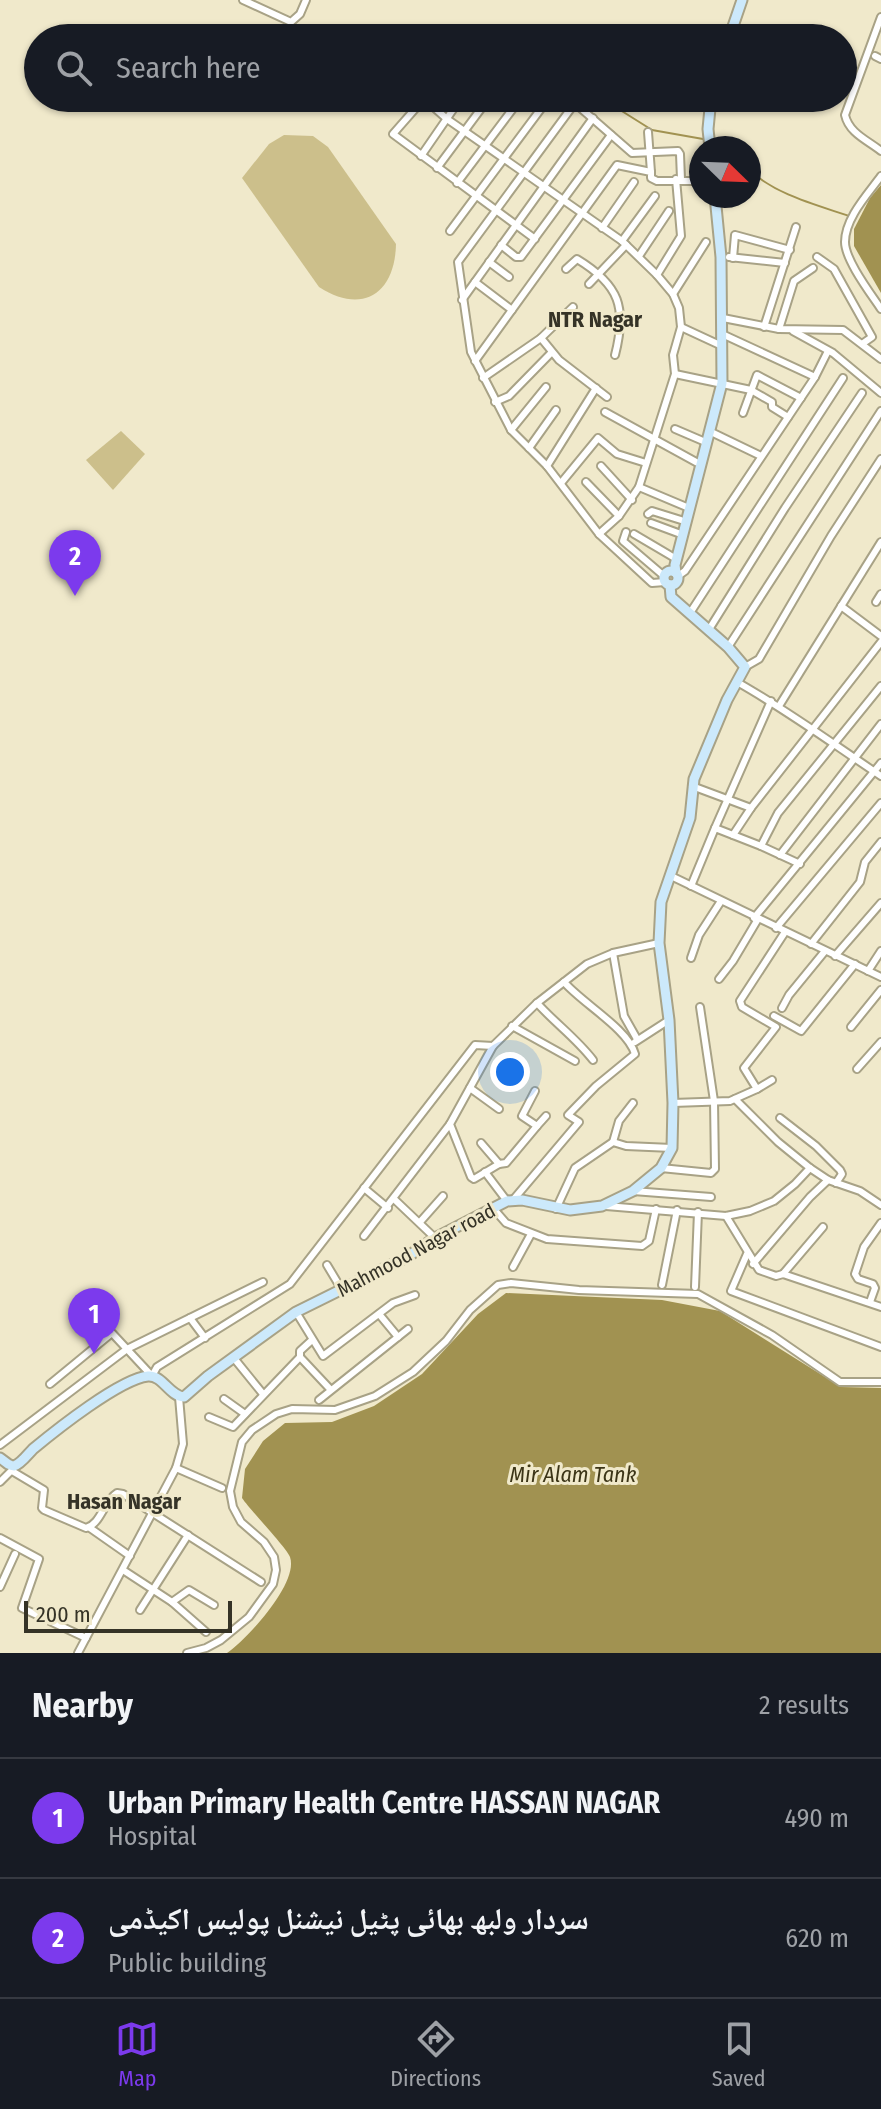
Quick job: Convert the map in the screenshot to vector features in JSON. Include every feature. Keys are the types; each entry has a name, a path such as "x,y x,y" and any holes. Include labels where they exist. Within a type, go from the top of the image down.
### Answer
{"main road":[{"path":"734,24 742,0"},
{"path":"709,136 710,112"},
{"path":"716,208 723,318 720,383 678,533 670,578 671,597 728,647 745,667"},
{"path":"670,578 696,462 707,434"},
{"name":"Mahmood Nagar road","path":"179,1397 189,1393 296,1312 407,1257 435,1238 493,1208 510,1200 570,1210 602,1206 633,1191 661,1168 672,1148 673,1103 659,914 690,818 692,786 745,667"},
{"path":"0,1458 13,1469 109,1394 152,1376 179,1397"}],"street":[{"path":"243,0 291,22 300,14 306,0"},
{"path":"261,9 265,0"},
{"path":"857,82 881,17"},
{"path":"412,112 393,134 535,239"},
{"path":"439,112 624,243 657,275 673,294 679,308 681,327 673,355 675,374 639,487 619,516 599,534"},
{"path":"421,156 452,112"},
{"path":"437,168 479,112"},
{"path":"457,183 510,112"},
{"path":"450,231 539,112"},
{"path":"564,112 524,173 458,262 462,300 475,361 511,430 547,466 599,534 652,583 685,571 815,377 828,351"},
{"path":"586,112 632,153 678,151 680,154 681,236 657,275"},
{"path":"846,112 845,121 855,133 881,151"},
{"path":"462,300 593,118"},
{"path":"648,132 651,178 657,181 689,180"},
{"path":"501,245 519,258 611,135"},
{"path":"475,361 617,165 651,172"},
{"path":"881,176 855,213 845,242 849,257 881,309"},
{"path":"602,228 634,182"},
{"path":"589,284 624,243 655,196"},
{"path":"639,256 669,211"},
{"path":"764,327 796,227"},
{"path":"733,258 735,235 790,250"},
{"path":"673,294 706,242"},
{"path":"721,257 785,263"},
{"path":"817,257 834,269 872,337 862,344"},
{"path":"566,269 577,259 612,288 621,309 615,355"},
{"path":"489,262 509,277"},
{"path":"779,329 794,281 813,268"},
{"path":"475,282 512,310"},
{"path":"483,378 541,338 573,307"},
{"path":"723,318 779,329 843,330 881,359"},
{"path":"681,327 723,347"},
{"path":"791,330 828,351 881,393"},
{"path":"722,334 815,377"},
{"path":"541,338 551,353 607,397"},
{"path":"495,402 509,396 551,353"},
{"path":"675,374 751,390 772,402 772,407 788,417"},
{"path":"743,413 757,375 801,398"},
{"path":"690,613 843,378"},
{"path":"511,430 546,387"},
{"path":"547,466 596,388"},
{"path":"708,631 862,393"},
{"path":"529,448 556,410"},
{"path":"728,647 881,411"},
{"path":"605,412 696,462"},
{"path":"561,483 604,428"},
{"path":"675,429 707,434 761,456"},
{"path":"598,438 617,454 646,463"},
{"path":"745,667 759,659 831,536 881,459"},
{"path":"601,466 632,500"},
{"path":"586,482 619,516"},
{"path":"639,487 687,508"},
{"path":"648,514 652,511 681,520"},
{"path":"651,523 678,533"},
{"path":"626,532 623,541 670,578"},
{"path":"634,534 673,557"},
{"path":"779,706 881,542"},
{"path":"876,602 881,594"},
{"path":"733,835 881,639 841,606"},
{"path":"737,682 779,706 881,776"},
{"path":"761,846 778,813 881,686"},
{"path":"691,886 771,701"},
{"path":"780,855 881,724"},
{"path":"719,979 737,955 756,918 881,763"},
{"path":"692,786 751,808"},
{"path":"776,928 881,803"},
{"path":"715,828 800,864"},
{"path":"811,944 860,882 865,862 881,842"},
{"path":"671,876 881,977"},
{"path":"691,958 699,935 721,901"},
{"path":"835,956 881,903"},
{"path":"757,1089 744,1068 776,1027 742,1007 740,1001 785,932"},
{"path":"364,1236 450,1124 493,1046 512,1026 587,964 613,953 659,943"},
{"path":"782,1008 825,951"},
{"path":"868,971 881,951"},
{"path":"613,953 624,1016 637,1039"},
{"path":"774,1016 801,1031 855,964"},
{"path":"485,1172 510,1200 579,1122 568,1115 596,1086 633,1057 635,1051 600,1012 579,999 564,982"},
{"path":"851,1027 881,990"},
{"path":"537,1003 560,1027 574,1036 593,1060"},
{"path":"661,1168 713,1171 714,1101 700,1007"},
{"path":"631,1046 669,1020"},
{"path":"512,1026 575,1061"},
{"path":"857,1069 881,1042"},
{"path":"50,1384 112,1333 152,1376 157,1367 290,1284 475,1045 493,1046"},
{"path":"873,1051 881,1056"},
{"path":"673,1103 735,1099 772,1080"},
{"path":"470,1088 499,1109"},
{"path":"535,1091 522,1116 537,1126"},
{"path":"735,1099 778,1142 810,1168 828,1180 860,1191 881,1205"},
{"path":"556,1209 575,1168 613,1142 619,1121 633,1103"},
{"path":"450,1124 474,1179 506,1163 546,1116"},
{"path":"780,1118 816,1146 840,1170 842,1174 836,1183"},
{"path":"613,1142 626,1146 672,1148"},
{"path":"481,1143 499,1164"},
{"path":"602,1206 726,1216 774,1201 810,1168"},
{"path":"753,1264 828,1180"},
{"path":"795,1184 810,1197"},
{"path":"364,1188 388,1208"},
{"path":"633,1191 711,1197"},
{"path":"420,1222 443,1196"},
{"path":"394,1199 435,1238"},
{"path":"493,1208 506,1223 547,1239 642,1246 649,1241 656,1209"},
{"path":"662,1285 677,1210"},
{"path":"695,1287 698,1212"},
{"path":"726,1216 759,1270 783,1274 881,1307"},
{"path":"870,1302 875,1288 873,1284 858,1279 855,1274 864,1247 880,1225"},
{"path":"783,1274 823,1227"},
{"path":"513,1267 531,1234"},
{"path":"747,1254 731,1291 881,1347"},
{"path":"327,1265 342,1290"},
{"path":"0,1445 127,1349 263,1282"},
{"path":"187,1653 221,1640 249,1617 273,1584 276,1570 274,1557 264,1542 241,1522 233,1507 230,1491 242,1442 252,1430 276,1414 292,1409 335,1410 375,1396 413,1372 446,1341 470,1310 498,1285 511,1283 579,1290 698,1294 772,1335 840,1382 881,1382"},
{"path":"296,1312 320,1354 326,1355 393,1303 415,1295"},
{"path":"379,1314 398,1337"},
{"path":"190,1318 205,1338"},
{"path":"319,1400 408,1329"},
{"path":"312,1340 300,1351 300,1357 330,1389"},
{"path":"233,1357 263,1394"},
{"path":"209,1417 230,1427 300,1357"},
{"path":"78,1653 176,1468 183,1444 179,1397"},
{"path":"224,1399 245,1414"},
{"path":"176,1468 222,1488"},
{"path":"0,1482 13,1469 44,1490 44,1510 90,1528 130,1556"},
{"path":"90,1528 111,1496 117,1493 154,1513 261,1582"},
{"path":"140,1610 188,1535"},
{"path":"0,1538 39,1559 22,1608 86,1638"},
{"path":"0,1587 2,1576 15,1554"},
{"path":"123,1570 172,1602 206,1632"},
{"path":"172,1602 187,1590 214,1605"}],"shaded area":[{"path":"284,135 313,136 328,147 396,244 390,276 373,295 349,299 319,287 242,178 269,144"},
{"path":"121,431 145,454 113,490 86,460"}],"water":[{"path":"881,185 881,293 854,246 854,229 870,198"},
{"name":"Mir Alam Tank","path":"506,1293 662,1300 720,1311 841,1387 881,1388 881,1653 227,1653 247,1636 269,1610 287,1581 291,1568 287,1552 242,1498 245,1469 263,1441 285,1423 332,1422 374,1406 422,1374 478,1314"}],"waterway":[{"path":"623,112 652,130 689,137"},
{"path":"761,180 809,203 849,216"}],"place":[{"name":"سردار ولبھ بھائی پٹیل نیشنل پولیس اکیڈمی","path":"75,596"},
{"name":"Urban Primary Health Centre HASSAN NAGAR","path":"94,1354"}],"district":[{"name":"NTR Nagar","path":"595,319"},
{"name":"Hasan Nagar","path":"124,1501"}]}
